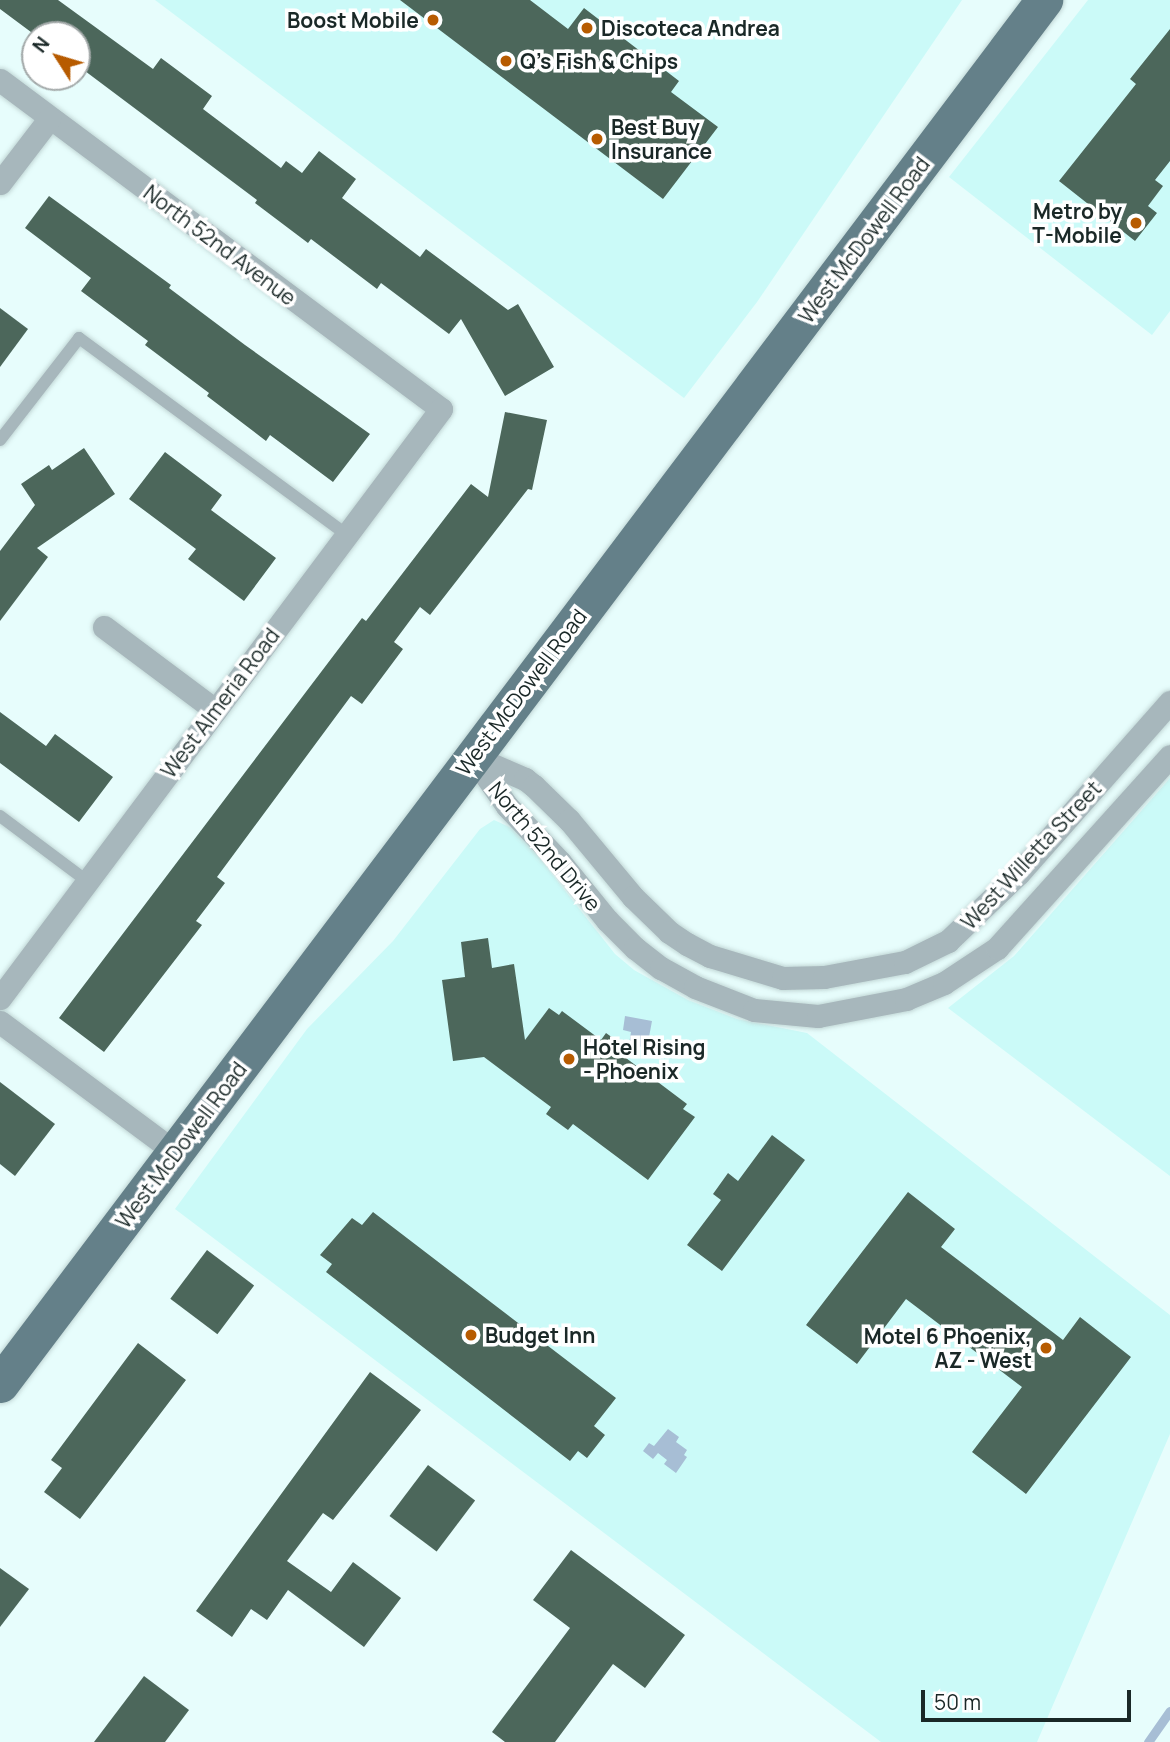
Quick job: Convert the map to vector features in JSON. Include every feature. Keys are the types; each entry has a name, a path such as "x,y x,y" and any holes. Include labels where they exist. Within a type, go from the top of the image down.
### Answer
{"main road":[{"name":"West McDowell Road","path":"0,1384 1044,0"}],"street":[{"name":"North 52nd Avenue","path":"0,80 441,409"},
{"path":"0,183 49,119"},
{"name":"West Almeria Road","path":"0,998 441,409"},
{"path":"104,627 215,710"},
{"name":"West Willetta Street","path":"783,978 869,970 905,962 948,942 1019,873 1170,702"},
{"name":"North 52nd Drive","path":"472,756 526,779 534,786 569,820 633,897 669,932 710,956 783,978"},
{"name":"North 52nd Drive","path":"472,756 508,806 635,948 660,968 706,991 754,1010 781,1012"},
{"name":"West Willetta Street","path":"781,1012 818,1016 860,1010 906,999 963,972 997,948 1170,756"},
{"path":"0,1022 175,1152"}],"lane":[{"path":"0,440 79,338 347,535"},
{"path":"0,816 87,881"}],"shaded area":[{"path":"155,0 962,0 757,302 684,398"},
{"path":"1088,0 1170,0 1170,311 1152,335 949,177"},
{"path":"1170,778 1170,1176 948,1008 1014,956"},
{"path":"494,820 518,831 615,954 634,970 688,1000 737,1019 807,1033 1170,1315 1170,1434 1037,1742 881,1742 175,1209 307,1029 393,941 480,829"},
{"path":"625,1016 652,1021 647,1048 629,1044 631,1032 623,1030"},
{"path":"668,1429 679,1437 676,1442 687,1450 684,1455 687,1457 676,1473 664,1464 667,1460 658,1453 653,1459 643,1451 649,1443 654,1446"}],"building":[{"path":"0,0 58,0 87,21 21,21 21,25 0,9"},
{"path":"400,0 530,0 568,29 584,8 679,81 671,92 718,127 663,199"},
{"path":"91,24 153,69 161,58 212,96 203,109 281,168 286,161 302,173 319,151 356,179 342,198 420,257 426,249 508,310 518,304 554,367 505,396 461,319 449,334 381,283 377,289 311,239 308,243 255,203 257,200 91,76"},
{"path":"1170,29 1170,161 1155,180 1163,186 1148,206 1157,213 1135,241 1059,181 1136,84 1130,79"},
{"path":"49,196 171,285 169,288 245,345 370,434 333,482 270,435 266,441 207,396 209,393 145,345 148,341 81,291 91,278 25,228"},
{"path":"0,308 28,329 0,367"},
{"path":"505,412 547,420 532,490 528,489 430,615 420,607 394,642 403,649 362,704 351,696 217,877 225,883 196,921 202,925 104,1052 59,1018 362,618 366,621 471,484 488,497"},
{"path":"84,448 115,494 37,548 48,557 0,621 0,551 35,505 21,484 49,465 52,470"},
{"path":"165,452 222,495 211,510 276,558 244,601 188,559 196,549 129,499"},
{"path":"0,712 46,746 55,734 113,777 79,822 0,763"},
{"name":"Hotel Rising - Phoenix","path":"488,938 492,968 514,964 525,1040 549,1008 559,1015 562,1011 601,1040 606,1033 631,1051 626,1058 687,1104 683,1109 695,1117 648,1180 573,1124 568,1130 546,1114 551,1107 484,1057 453,1061 442,980 465,977 461,942"},
{"path":"0,1082 55,1124 15,1176 0,1164"},
{"path":"772,1135 805,1160 722,1271 687,1245 721,1200 713,1194 728,1173 738,1181"},
{"name":"Motel 6 Phoenix, AZ - West","path":"908,1192 955,1229 941,1247 1063,1340 1080,1317 1131,1357 1026,1494 972,1452 1022,1387 906,1299 857,1364 806,1325"},
{"name":"Budget Inn","path":"373,1212 616,1398 594,1426 605,1435 587,1458 578,1451 570,1461 326,1272 332,1264 320,1255 352,1218 362,1225"},
{"path":"207,1250 254,1286 217,1334 170,1299"},
{"path":"138,1343 186,1380 80,1519 44,1492 62,1468 51,1460"},
{"path":"370,1372 421,1410 333,1520 323,1513 287,1561 331,1592 353,1562 401,1598 364,1647 288,1590 267,1620 251,1609 232,1637 196,1611"},
{"path":"428,1465 475,1501 437,1552 389,1516"},
{"path":"571,1550 685,1635 645,1688 613,1664 555,1742 505,1742 492,1732 570,1628 533,1600"},
{"path":"0,1568 29,1589 0,1627"},
{"path":"144,1676 189,1710 165,1742 94,1742"}],"waterway":[{"path":"1148,1742 1170,1711"}],"place":[{"name":"Boost Mobile","path":"433,20"},
{"name":"Discoteca Andrea","path":"587,28"},
{"name":"Q's Fish & Chips","path":"506,61"},
{"name":"Best Buy Insurance","path":"597,139"},
{"name":"Metro by T-Mobile","path":"1136,223"},
{"name":"Hotel Rising - Phoenix","path":"569,1059"},
{"name":"Budget Inn","path":"471,1335"},
{"name":"Motel 6 Phoenix, AZ - West","path":"1046,1348"}]}
